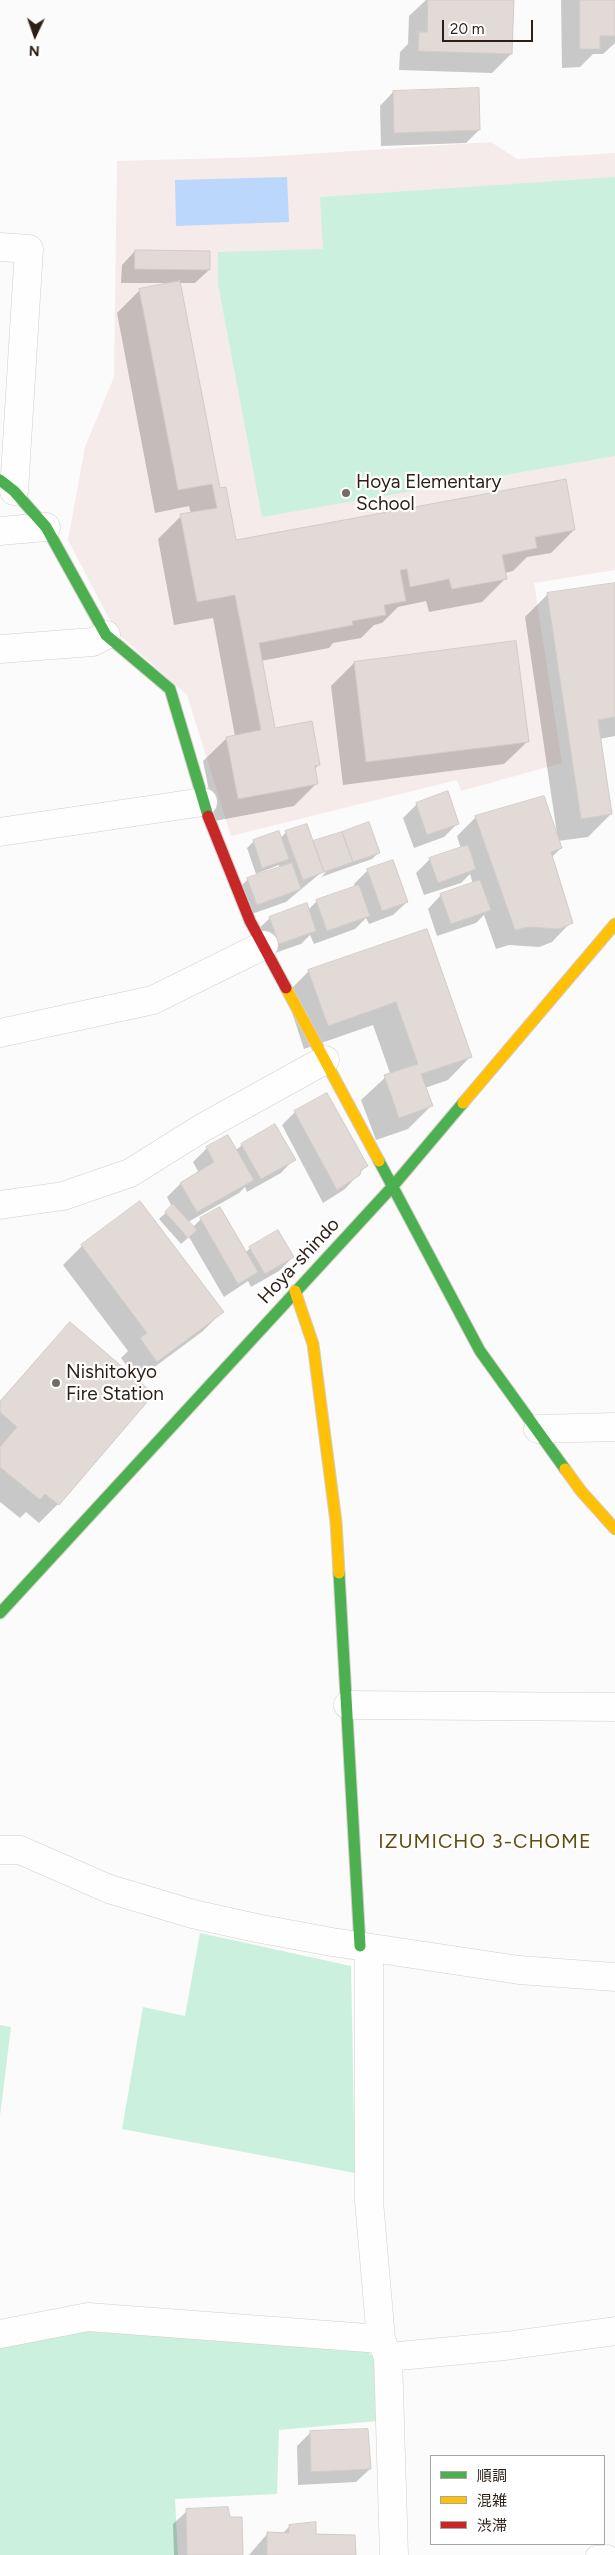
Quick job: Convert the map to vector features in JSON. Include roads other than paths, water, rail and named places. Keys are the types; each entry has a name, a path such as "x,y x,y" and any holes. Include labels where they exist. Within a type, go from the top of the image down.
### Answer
{"street":[{"path":"0,247 29,249 7,486 46,527 106,635 170,689 203,802 220,850 250,921 480,1351 538,1429 581,1492 615,1529"},
{"path":"0,531 46,527"},
{"path":"0,649 93,642 106,635"},
{"path":"0,832 203,802"},
{"name":"Hoya-shindo","path":"0,1613 295,1290 393,1186 615,924"},
{"path":"0,1033 153,1000 264,945"},
{"path":"0,1204 63,1196 130,1173 202,1128 324,1060"},
{"path":"295,1290 313,1344 336,1522 364,1947 370,2200 385,2348 394,2555"},
{"path":"538,1429 615,1427"},
{"path":"348,1704 615,1707"},
{"path":"0,1850 20,1850 109,1889 193,1914 256,1928 364,1947 520,1970 615,1977"},
{"path":"0,2334 88,2317 385,2348 505,2346 615,2331"}],"water":[{"path":"287,177 289,222 176,226 175,180"}],"place":[{"name":"Hoya Elementary School","path":"346,493"},
{"name":"Nishitokyo Fire Station","path":"56,1383"}],"district":[{"name":"IZUMICHO 3-CHOME","path":"485,1842"}]}
